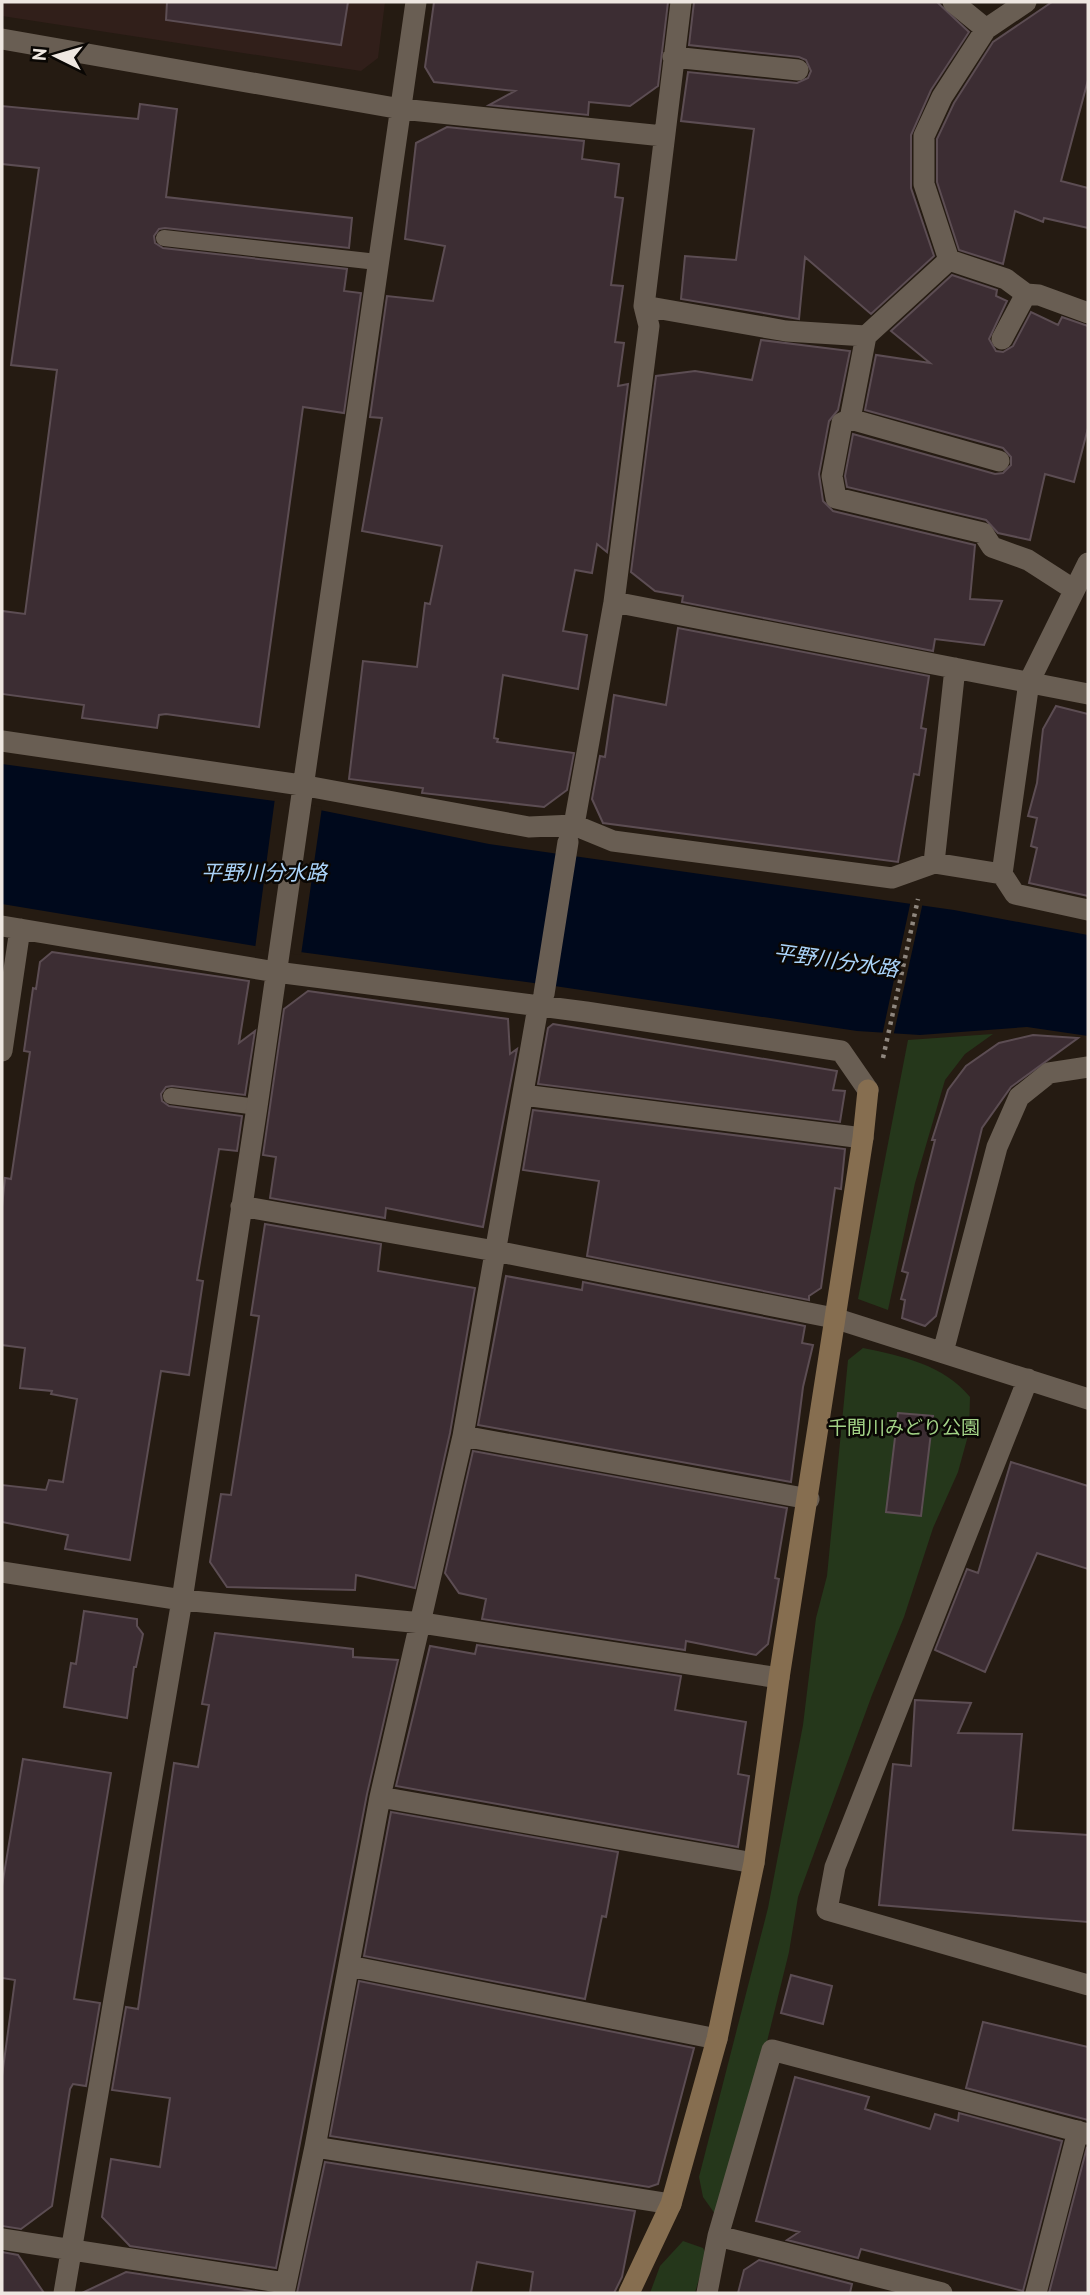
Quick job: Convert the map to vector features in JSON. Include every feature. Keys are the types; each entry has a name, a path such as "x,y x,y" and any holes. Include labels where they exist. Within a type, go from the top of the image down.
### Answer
{"street":[{"path":"64,2293 182,1600 257,1107 300,793 416,2"},
{"path":"2,2239 285,2288 315,2147 380,1797 463,1436 614,602 649,326 644,306 681,2"},
{"path":"953,2 986,29"},
{"path":"949,260 924,184 924,136 942,97 986,29 1026,2"},
{"path":"2,39 401,108 663,136"},
{"path":"673,57 798,70"},
{"path":"949,260 1006,279 1026,294 1039,295 1088,313"},
{"path":"850,419 866,336 949,260"},
{"path":"1002,339 1026,294"},
{"path":"644,306 786,331 866,336"},
{"path":"999,461 850,419 842,423 832,476 836,498 983,533 992,547 1028,560 1073,589"},
{"path":"1088,563 1029,682 1002,874 1015,894 1088,910"},
{"path":"614,602 1088,694"},
{"path":"934,863 955,668"},
{"path":"2,741 300,793 613,841 892,878 934,863 1002,874"},
{"path":"2,1052 11,927 541,1000 841,1051 868,1090 863,1138 779,1678 754,1863 717,2039 671,2204 629,2293"},
{"path":"943,1352 997,1147 1019,1097 1049,1073 1088,1067"},
{"path":"523,1095 863,1138"},
{"path":"241,1206 495,1251 834,1318 1088,1399"},
{"path":"1028,1379 835,1867 827,1910 1088,1985"},
{"path":"463,1436 808,1499"},
{"path":"2,1572 182,1600 422,1623 779,1678"},
{"path":"380,1797 754,1863"},
{"path":"349,1966 717,2039"},
{"path":"707,2293 718,2236 772,2050 1083,2133 1036,2293"},
{"path":"315,2147 671,2204"},
{"path":"718,2236 942,2293"}],"lane":[{"path":"164,238 377,262"},
{"path":"171,1096 257,1107"}],"path":[{"path":"885,1051 920,894"}],"shaded area":[{"path":"2,2 385,2 378,58 361,71 2,16"}],"green space":[{"path":"993,1034 965,1054 945,1080 915,1183 888,1310 858,1299 908,1040"},
{"name":"千間川みどり公園","path":"863,1348 921,1364 960,1386 970,1397 969,1432 958,1472 933,1528 904,1617 872,1695 798,1897 789,1952 760,2070 715,2214 703,2197 699,2177 768,1908 803,1725 816,1618 827,1576 848,1360"},
{"path":"683,2241 703,2248 706,2254 695,2293 650,2293 660,2266"}],"water":[{"name":"平野川分水路","path":"2,764 275,801 489,844 954,910 1088,935 1088,1036 1027,1027 920,1035 857,1031 541,984 255,946 2,904"}],"pier":[{"path":"275,798 322,807 301,955 255,949"},
{"path":"911,900 923,902 893,1037 882,1036"}],"building":[{"path":"167,2 348,2 341,45 166,20"},
{"path":"434,2 668,2 658,86 630,106 589,102 588,115 489,105 515,91 434,82 425,67"},
{"path":"694,2 937,2 969,32 931,90 911,135 911,188 934,256 871,314 805,257 799,319 681,299 685,256 736,260 754,129 681,121 688,72 797,83 808,78 811,71 806,60 799,57 689,45"},
{"path":"1052,2 1088,2 1088,80 1061,181 1088,188 1088,228 1044,218 1043,222 1015,211 1003,264 959,250 937,182 937,139 954,103 993,42"},
{"path":"140,104 177,109 166,197 352,218 349,248 165,228 159,229 154,236 155,243 163,248 347,269 344,291 361,293 344,413 303,407 259,727 166,714 159,715 157,728 82,718 84,705 2,694 2,611 25,614 57,370 11,365 39,168 2,164 2,106 138,119"},
{"path":"447,127 584,141 582,159 619,164 615,197 623,198 611,285 623,286 615,342 624,343 618,386 628,384 607,552 597,544 592,573 575,570 563,631 587,635 578,689 503,675 494,738 498,739 497,742 574,753 567,790 544,807 422,793 423,788 349,779 363,661 417,667 425,603 430,604 442,546 362,531 382,418 370,417 387,296 433,301 445,246 405,239 416,143"},
{"path":"952,275 997,290 996,296 1007,301 989,339 996,351 1003,352 1013,346 1031,312 1058,325 1062,317 1088,326 1088,428 1074,482 1045,474 1030,540 998,533 986,520 847,487 845,476 853,434 995,474 1003,473 1011,465 1011,457 1003,448 865,410 876,355 930,363 891,331"},
{"path":"761,340 850,351 838,410 829,421 819,474 823,501 833,511 975,545 970,599 1002,601 984,645 935,639 933,651 682,602 683,596 655,591 631,572 656,376 695,371 752,380"},
{"path":"678,628 929,676 921,728 926,729 919,775 914,774 898,862 603,823 592,799 600,756 605,757 614,695 666,705"},
{"path":"1056,706 1088,714 1088,896 1029,883 1037,848 1031,846 1037,818 1028,816 1037,783 1043,729"},
{"path":"52,952 249,981 239,1043 255,1031 245,1095 172,1086 166,1087 161,1094 162,1101 169,1106 242,1116 237,1151 219,1149 197,1280 203,1281 189,1375 161,1371 130,1560 65,1549 68,1535 2,1522 2,1485 46,1490 49,1480 63,1482 77,1399 51,1394 52,1391 20,1388 25,1348 2,1345 2,1207 5,1178 11,1179 30,1052 24,1051 33,988 36,989 40,962"},
{"path":"308,991 508,1019 510,1054 517,1049 483,1227 386,1208 385,1218 270,1198 276,1157 263,1155 284,1009"},
{"path":"553,1024 837,1071 833,1090 845,1091 840,1122 538,1084 548,1028"},
{"path":"1033,1035 1078,1038 1011,1087 982,1128 936,1316 925,1326 902,1318 905,1300 901,1299 908,1273 902,1271 935,1140 932,1140 948,1090 966,1066 999,1043"},
{"path":"533,1110 845,1149 841,1189 835,1188 821,1288 809,1296 809,1300 587,1256 599,1181 523,1170"},
{"path":"265,1224 381,1244 378,1271 475,1288 450,1433 415,1588 356,1575 355,1590 227,1587 210,1562 221,1494 231,1495 259,1316 251,1315"},
{"path":"506,1276 582,1290 583,1282 805,1326 802,1343 813,1345 803,1387 791,1482 478,1425"},
{"path":"898,1413 933,1416 921,1516 886,1512"},
{"path":"473,1451 787,1508 775,1578 779,1579 768,1644 756,1655 686,1641 685,1650 482,1619 486,1599 459,1593 445,1573"},
{"path":"1011,1462 1088,1486 1088,1569 1037,1553 985,1672 935,1650 967,1569 978,1573"},
{"path":"84,1611 137,1619 137,1626 143,1634 134,1667 127,1718 64,1707 71,1663 76,1664"},
{"path":"215,1633 353,1649 353,1657 398,1660 367,1794 276,2268 130,2246 102,2217 111,2159 160,2167 170,2098 112,2090 126,2007 138,2009 174,1763 198,1767 209,1705 202,1704"},
{"path":"477,1645 681,1676 675,1710 746,1722 738,1774 749,1776 738,1847 396,1786 430,1646 475,1654"},
{"path":"915,1700 971,1703 958,1733 1022,1734 1013,1830 1088,1835 1088,1922 879,1905 893,1764 911,1766"},
{"path":"23,1759 111,1773 74,1999 100,2003 86,2086 73,2084 70,2089 52,2206 21,2229 2,2226 2,2076 15,1980 2,1978 2,1886"},
{"path":"391,1812 618,1852 606,1917 602,1916 585,1999 364,1956"},
{"path":"791,1975 832,1986 823,2024 781,2013"},
{"path":"359,1981 694,2048 658,2184 649,2187 330,2136"},
{"path":"983,2022 1088,2047 1088,2120 966,2088"},
{"path":"795,2077 869,2097 865,2109 930,2129 935,2114 958,2121 959,2113 1062,2141 1023,2291 861,2249 858,2258 787,2240 799,2232 756,2221"},
{"path":"1087,2147 1088,2293 1049,2293"},
{"path":"325,2162 635,2211 622,2277 614,2293 530,2293 533,2272 477,2262 471,2293 297,2293"},
{"path":"2,2252 18,2255 44,2293 2,2293"},
{"path":"759,2260 852,2284 850,2293 738,2293 744,2270"},
{"path":"126,2272 265,2293 82,2293"}]}
